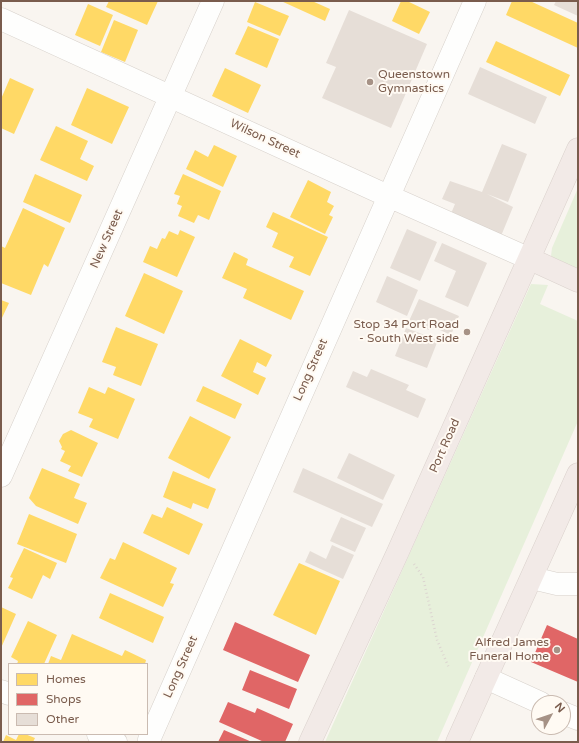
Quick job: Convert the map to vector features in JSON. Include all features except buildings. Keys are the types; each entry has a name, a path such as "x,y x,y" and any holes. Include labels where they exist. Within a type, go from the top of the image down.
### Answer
{"highway":[{"name":"Port Road","path":"310,742 397,554 578,149"},
{"path":"530,259 578,281"},
{"path":"457,742 578,474"}],"street":[{"name":"New Street","path":"1,476 213,1"},
{"name":"Long Street","path":"148,734 475,1"},
{"name":"Wilson Street","path":"1,19 388,196 530,259"},
{"path":"532,578 557,584 578,584"},
{"path":"486,678 531,698"},
{"path":"100,735 116,742"}],"path":[{"path":"397,554 417,566 423,577 437,640 449,668"}],"green space":[{"path":"578,188 578,269 557,261 551,256 552,248"},
{"path":"531,284 548,285 540,304 578,321 578,421 437,742 325,742"}],"place":[{"name":"Queenstown Gymnastics","path":"370,82"},
{"name":"Stop 34 Port Road - South West side","path":"467,332"},
{"name":"Alfred James Funeral Home","path":"557,650"}]}
